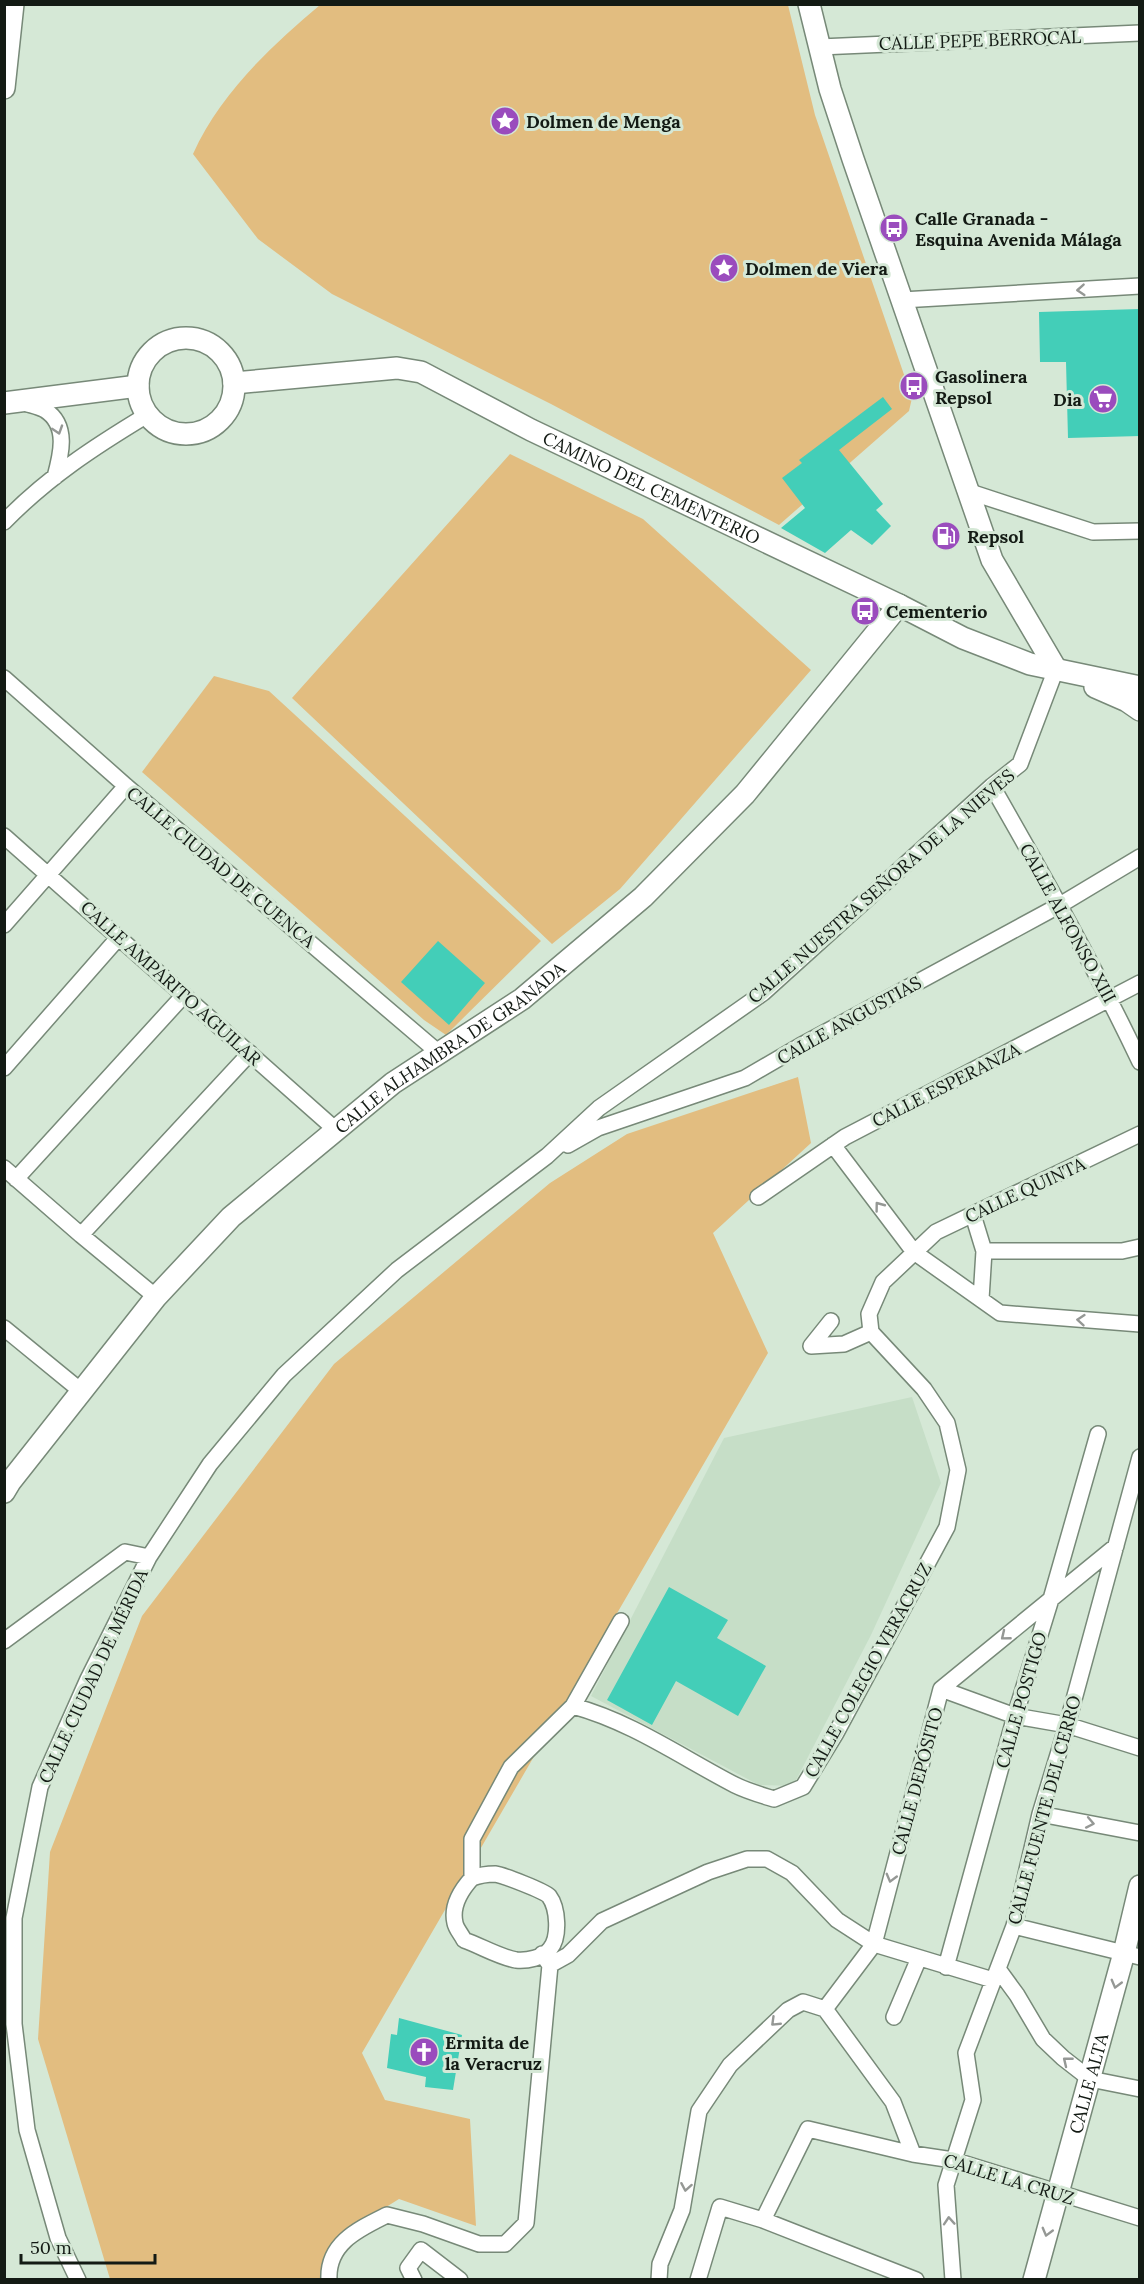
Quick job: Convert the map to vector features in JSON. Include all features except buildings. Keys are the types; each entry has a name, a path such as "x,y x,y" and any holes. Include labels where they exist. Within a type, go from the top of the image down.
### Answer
{"street":[{"path":"4,88 13,4"},
{"path":"809,4 849,149 992,560 1056,669 1127,701 1140,710"},
{"name":"CALLE PEPE BERROCAL","path":"819,47 1140,33"},
{"path":"902,300 1140,286"},
{"path":"176,339 192,339 208,343 221,353 230,367 234,383 232,398 226,412 216,424 203,431 188,434 172,432 158,425 147,415 140,401 138,386 141,370 149,356 161,345 176,339"},
{"name":"CAMINO DEL CEMENTERIO","path":"234,383 397,368 421,372 531,430 963,638 1030,664 1056,669"},
{"path":"13,403 138,386"},
{"path":"13,403 44,410 54,418 62,445 55,477"},
{"path":"4,522 32,493 92,448 147,415"},
{"path":"967,491 1093,532 1140,531"},
{"name":"CALLE ALHAMBRA DE GRANADA","path":"4,1492 156,1297 231,1217 393,1083 522,999 644,897 745,794 898,605"},
{"path":"1056,669 1140,687"},
{"name":"CALLE NUESTRA SEÑORA DE LA NIEVES","path":"547,1156 599,1108 764,993 992,786 1020,764 1056,669"},
{"name":"CALLE CIUDAD DE CUENCA","path":"4,678 126,786 439,1053"},
{"path":"4,925 126,786"},
{"name":"CALLE ALFONSO XIII","path":"992,786 1060,905 1140,1062"},
{"name":"CALLE AMPARITO AGUILAR","path":"4,836 336,1130"},
{"name":"CALLE ANGUSTIAS","path":"547,1156 598,1128 745,1078 1060,905 1140,857"},
{"path":"4,1068 119,937"},
{"name":"CALLE ESPERANZA","path":"758,1197 845,1137 1140,983"},
{"path":"16,1179 184,995"},
{"path":"81,1235 250,1053"},
{"name":"CALLE QUINTA","path":"915,1252 936,1232 1140,1134"},
{"path":"833,1145 915,1252 1000,1313 1140,1324"},
{"name":"CALLE CIUDAD DE MÉRIDA","path":"78,2280 58,2238 27,2130 14,2024 14,1918 40,1787 88,1678 150,1557 210,1464 284,1375 397,1270 547,1156"},
{"path":"4,1168 156,1297"},
{"path":"973,1215 984,1251 981,1299"},
{"path":"984,1251 1122,1251 1140,1247"},
{"path":"831,1322 811,1346 844,1344 871,1332 869,1314 883,1282 915,1252"},
{"path":"4,1329 81,1391"},
{"name":"CALLE COLEGIO VERACRUZ","path":"573,1706 599,1713 664,1745 737,1786 774,1799 803,1787 836,1733 947,1527 958,1470 947,1423 924,1389 871,1332"},
{"name":"CALLE POSTIGO","path":"946,1967 1015,1716 1098,1434"},
{"name":"CALLE FUENTE DEL CERRO","path":"953,2280 946,2185 973,2100 966,2053 1014,1926 1040,1814 1067,1725 1140,1457"},
{"name":"CALLE DEPÓSITO","path":"825,2009 874,1944 941,1689 1116,1546"},
{"path":"4,1641 125,1552 150,1557"},
{"path":"472,1878 472,1839 511,1767 573,1706 621,1621"},
{"path":"941,1689 1015,1716 1067,1725 1140,1748"},
{"path":"1040,1814 1140,1833"},
{"path":"329,2280 332,2254 349,2235 387,2215 423,2224 479,2244 505,2244 526,2223 546,1960 555,1936 554,1906 548,1894 498,1874 483,1874 472,1878 456,1902 455,1922 464,1941 516,1960 536,1958 546,1960 568,1955 602,1921 708,1872 747,1859 767,1859 792,1873 837,1920 874,1944 946,1967 995,1975 1017,1995 1043,2039 1063,2058 1090,2079 1140,2089"},
{"name":"CALLE ALTA","path":"1034,2280 1090,2079 1132,1955 1140,1886"},
{"path":"1014,1926 1132,1955"},
{"path":"894,2017 919,1958"},
{"path":"659,2280 660,2264 681,2210 699,2111 730,2065 788,2010 803,2002 825,2009 893,2102 913,2154"},
{"name":"CALLE LA CRUZ","path":"763,2220 808,2129 913,2154 953,2160 1140,2218"},
{"path":"698,2280 720,2207 763,2220 916,2280"},
{"path":"414,2280 408,2268 421,2250 423,2224"},
{"path":"421,2250 460,2280"}],"shaded area":[{"path":"320,5 788,5 815,115 912,398 909,411 779,525 551,404 332,294 258,239 193,154 217,111 248,73"},
{"path":"510,454 643,519 811,670 620,889 552,944 292,698"},
{"path":"214,676 269,691 541,941 446,1035 424,1020 142,772"},
{"path":"798,1077 811,1143 713,1233 768,1353 362,2053 385,2100 470,2119 476,2226 399,2199 354,2227 321,2279 110,2279 38,2039 50,1852 142,1616 334,1364 550,1183 627,1134"},
{"path":"912,1397 941,1483 871,1635 793,1786 759,1785 591,1696 724,1438"}],"place":[{"name":"Dolmen de Menga","path":"505,121"},
{"name":"Calle Granada - Esquina Avenida Málaga","path":"894,228"},
{"name":"Dolmen de Viera","path":"724,268"},
{"name":"Gasolinera Repsol","path":"914,386"},
{"name":"Dia","path":"1103,399"},
{"name":"Repsol","path":"946,536"},
{"name":"Cementerio","path":"865,611"},
{"name":"Ermita de la Veracruz","path":"424,2052"}]}
